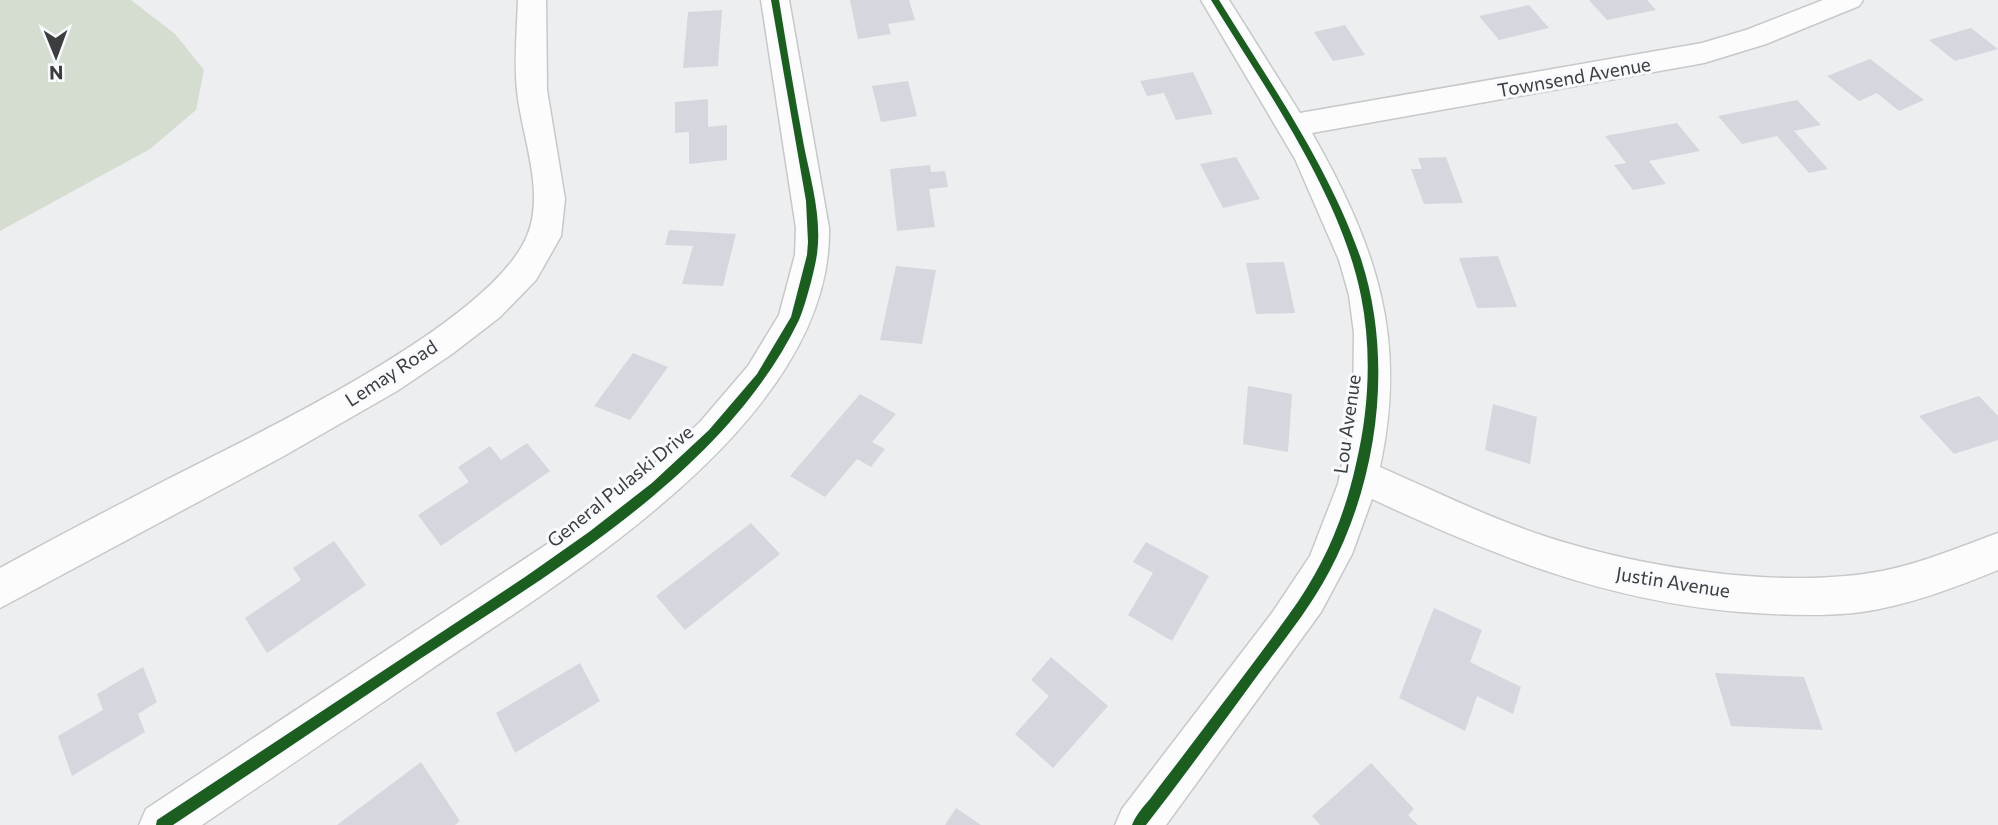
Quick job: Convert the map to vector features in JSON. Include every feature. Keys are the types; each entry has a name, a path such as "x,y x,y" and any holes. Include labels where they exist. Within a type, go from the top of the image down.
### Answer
{"street":[{"name":"Lemay Road","path":"0,589 368,391 473,318 528,267 544,239 550,211 549,186 532,91 532,0"},
{"name":"General Pulaski Drive","path":"162,825 529,580 607,524 708,437 762,377 782,346 796,315 813,254 810,199 775,0"},
{"name":"Lou Avenue","path":"1138,825 1289,624 1331,555 1360,476 1373,385 1371,320 1365,289 1342,226 1291,126 1215,0"},
{"name":"Townsend Avenue","path":"1291,126 1704,53 1756,37 1849,0"},
{"name":"Justin Avenue","path":"1360,476 1511,542 1558,558 1641,579 1694,587 1748,593 1841,595 1925,580 1998,551"}],"shaded area":[{"path":"0,0 131,0 175,34 204,70 196,110 150,149 0,231"}],"building":[{"path":"850,0 909,0 915,20 888,24 891,34 858,39"},
{"path":"1589,0 1647,0 1656,10 1607,20"},
{"path":"1529,5 1549,28 1499,40 1479,16"},
{"path":"722,10 718,66 683,68 688,12"},
{"path":"1345,25 1365,55 1333,61 1314,32"},
{"path":"1971,28 1998,49 1955,61 1929,40"},
{"path":"1870,59 1924,100 1899,111 1877,93 1859,101 1827,76"},
{"path":"1193,72 1213,114 1176,120 1164,93 1147,96 1140,81"},
{"path":"908,81 917,116 881,122 872,86"},
{"path":"708,99 708,127 727,125 727,160 689,164 689,132 675,133 675,102"},
{"path":"1797,100 1821,125 1794,131 1828,169 1809,173 1777,136 1742,144 1718,116"},
{"path":"1677,123 1700,151 1649,161 1666,184 1633,190 1614,165 1626,163 1605,136"},
{"path":"1236,157 1260,199 1223,208 1200,164"},
{"path":"1446,157 1463,203 1424,204 1411,169 1422,169 1418,158"},
{"path":"930,165 931,172 945,171 948,187 929,189 935,227 897,231 890,169"},
{"path":"669,230 736,234 723,286 682,284 693,246 665,245"},
{"path":"1498,256 1517,307 1477,308 1459,258"},
{"path":"1284,262 1295,313 1256,314 1246,263"},
{"path":"896,266 936,270 922,344 880,340"},
{"path":"633,353 668,367 630,420 594,406"},
{"path":"1248,386 1292,394 1288,452 1243,444"},
{"path":"860,394 896,414 872,442 885,449 871,467 857,459 825,497 790,476"},
{"path":"1979,396 1998,416 1998,440 1954,454 1919,416"},
{"path":"1493,404 1537,417 1530,464 1485,450"},
{"path":"527,443 550,471 441,546 418,515 469,482 458,467 490,446 501,460"},
{"path":"751,523 780,554 685,630 656,596"},
{"path":"334,541 366,585 267,653 245,618 301,580 293,568"},
{"path":"1146,542 1209,576 1172,641 1128,615 1153,573 1133,562"},
{"path":"1434,608 1482,630 1470,662 1521,687 1513,714 1477,696 1465,731 1399,698"},
{"path":"1051,657 1108,706 1053,768 1015,734 1049,696 1031,680"},
{"path":"580,663 600,701 515,753 496,713"},
{"path":"143,667 157,702 138,714 145,732 72,776 58,736 103,710 97,694"},
{"path":"1715,673 1804,677 1823,730 1731,726"},
{"path":"421,762 460,821 455,825 337,825"},
{"path":"1371,763 1414,809 1408,815 1418,825 1320,825 1312,816"},
{"path":"956,808 981,825 945,825"}],"cycle path":[{"path":"162,825 593,536 656,487 713,433 761,377 795,317 813,242 810,201 775,0"},
{"path":"1138,825 1286,627 1324,569 1346,520 1357,484 1371,409 1371,333 1366,295 1356,260 1311,159 1215,0"}]}
